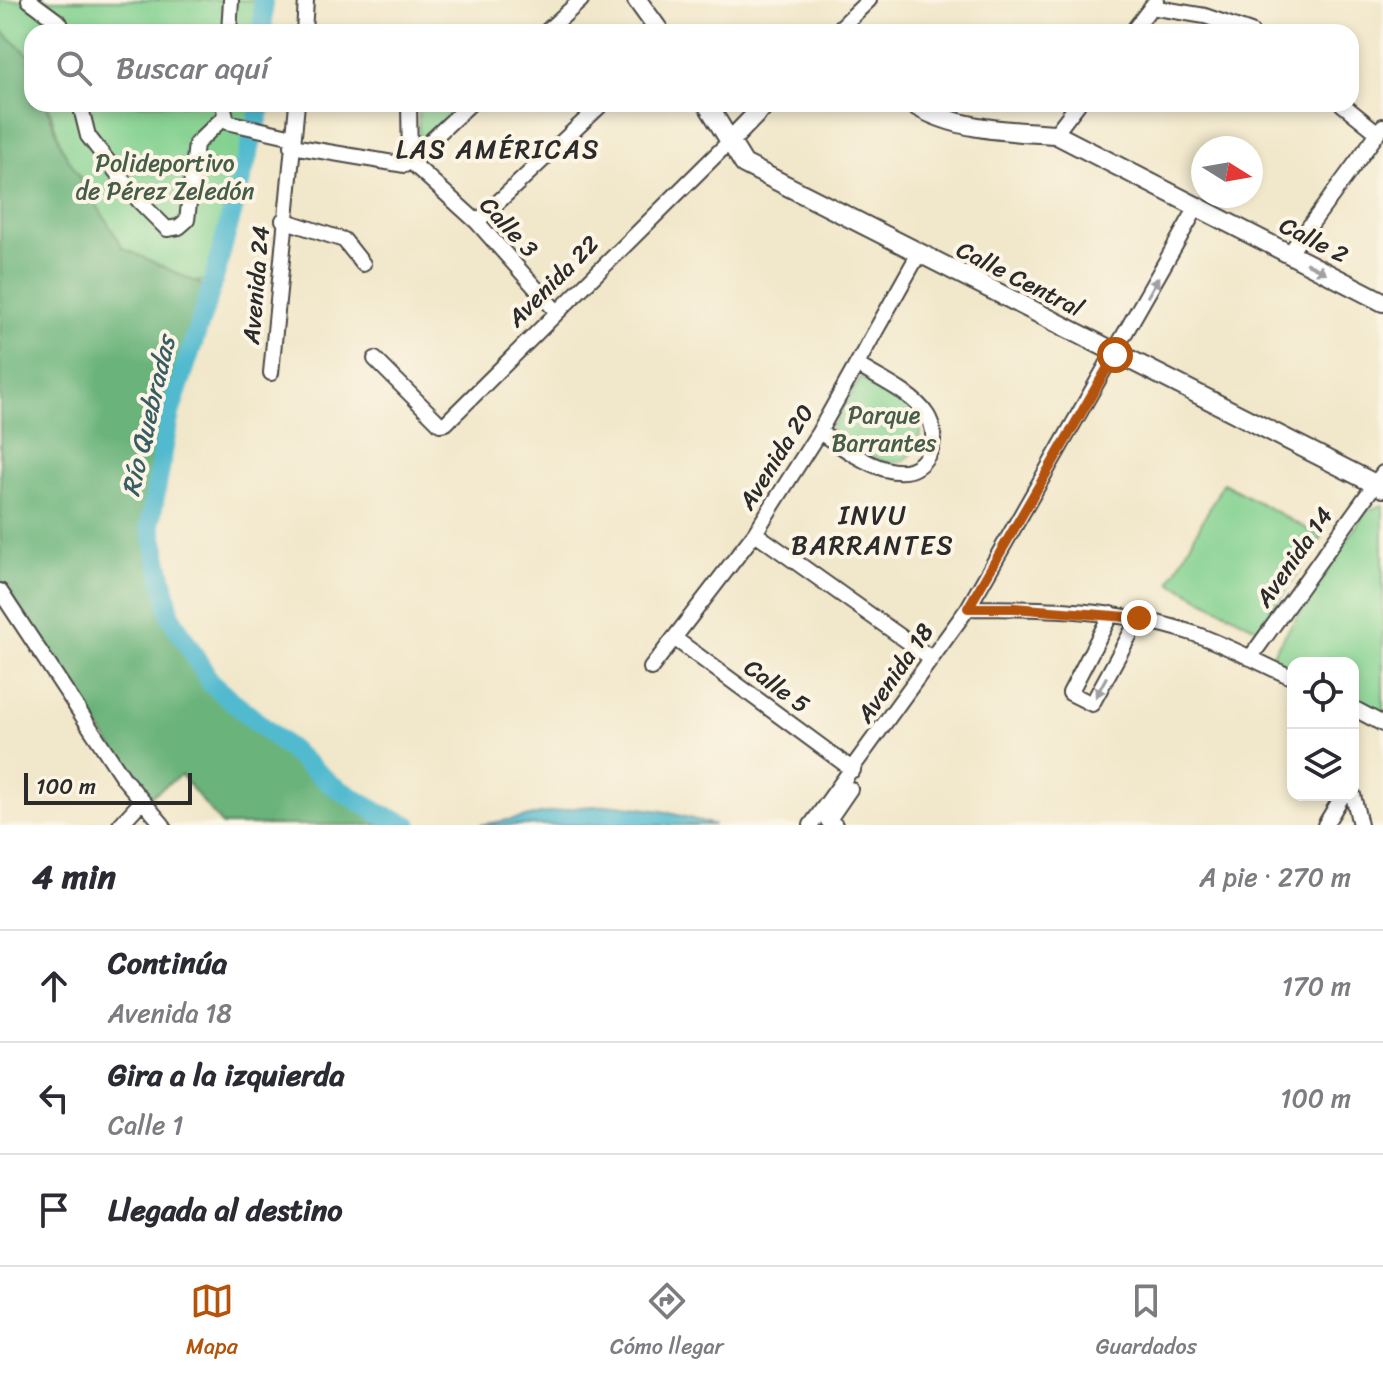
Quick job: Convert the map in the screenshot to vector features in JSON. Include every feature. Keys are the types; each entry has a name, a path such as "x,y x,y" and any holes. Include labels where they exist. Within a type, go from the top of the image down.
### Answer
{"main road":[{"path":"644,3 656,24"},
{"name":"Calle Central","path":"712,112 744,164 1115,355 1380,481"},
{"name":"Avenida 22","path":"731,140 758,112"},
{"name":"Calle 2","path":"926,112 936,118 997,130 1055,134 1191,204"},
{"name":"Calle 2","path":"1199,208 1383,302"}],"street":[{"path":"29,0 60,24"},
{"path":"230,24 231,0"},
{"path":"304,24 306,0"},
{"path":"555,24 581,0"},
{"path":"844,24 869,0"},
{"path":"1138,24 1154,3 1228,24"},
{"path":"82,112 88,136 139,201 167,229 179,227 187,220 196,144 223,112"},
{"path":"225,112 232,124 293,141 405,165 462,112"},
{"name":"Avenida 24","path":"271,373 283,220 296,112"},
{"path":"409,112 410,161"},
{"path":"477,222 594,112"},
{"path":"1055,134 1072,112"},
{"path":"1289,254 1380,130 1354,112"},
{"name":"Avenida 22","path":"375,359 443,424 731,140"},
{"name":"Calle 3","path":"410,161 477,222 556,311"},
{"name":"Avenida 18","path":"814,821 864,756 968,608 1196,208"},
{"path":"283,220 344,240 363,264"},
{"name":"Avenida 20","path":"651,668 755,533 819,432 918,255"},
{"path":"819,432 878,467 900,472 919,466 931,449 934,431 927,415 857,365"},
{"name":"Avenida 14","path":"1250,658 1380,481"},
{"path":"755,533 931,658"},
{"path":"0,591 142,801 163,825"},
{"path":"968,608 1139,618 1193,633 1287,675"},
{"path":"1111,614 1070,693 1092,704 1139,618"},
{"name":"Calle 5","path":"674,638 853,770"},
{"path":"1359,711 1383,724"},
{"path":"835,825 828,821 862,772 864,756"},
{"path":"120,825 142,801"},
{"path":"1325,825 1339,801"},
{"path":"1354,801 1360,825"}],"green space":[{"path":"0,0 263,0 263,24 24,24 24,51 0,31"},
{"path":"0,29 24,51 24,112 49,112 62,148 123,248 211,289 170,413 150,524 171,617 211,683 332,785 382,815 408,825 222,825 181,775 147,799 0,579"},
{"name":"Polideportivo de Pérez Zeledón","path":"51,112 260,112 213,280 183,283 123,249 66,161"},
{"path":"418,112 453,112 419,144"},
{"name":"Parque Barrantes","path":"861,377 917,414 920,437 914,451 906,459 895,462 872,457 830,430"},
{"path":"1223,483 1322,537 1259,630 1170,582"},
{"path":"1383,505 1383,717 1359,704 1359,657 1287,657 1287,665 1275,658 1273,653 1367,510"}],"water":[{"path":"618,805 662,811 715,825 480,825 580,807"}],"waterway":[{"name":"Río Quebradas","path":"263,0 263,24"},
{"name":"Río Quebradas","path":"260,112 211,289 170,413 150,524 171,617 211,683 332,785 382,815 408,825"}],"district":[{"name":"LAS AMÉRICAS","path":"498,149"},
{"name":"INVU BARRANTES","path":"873,530"}],"route":[{"path":"1115,355 968,608 1014,608 1139,618"}]}
